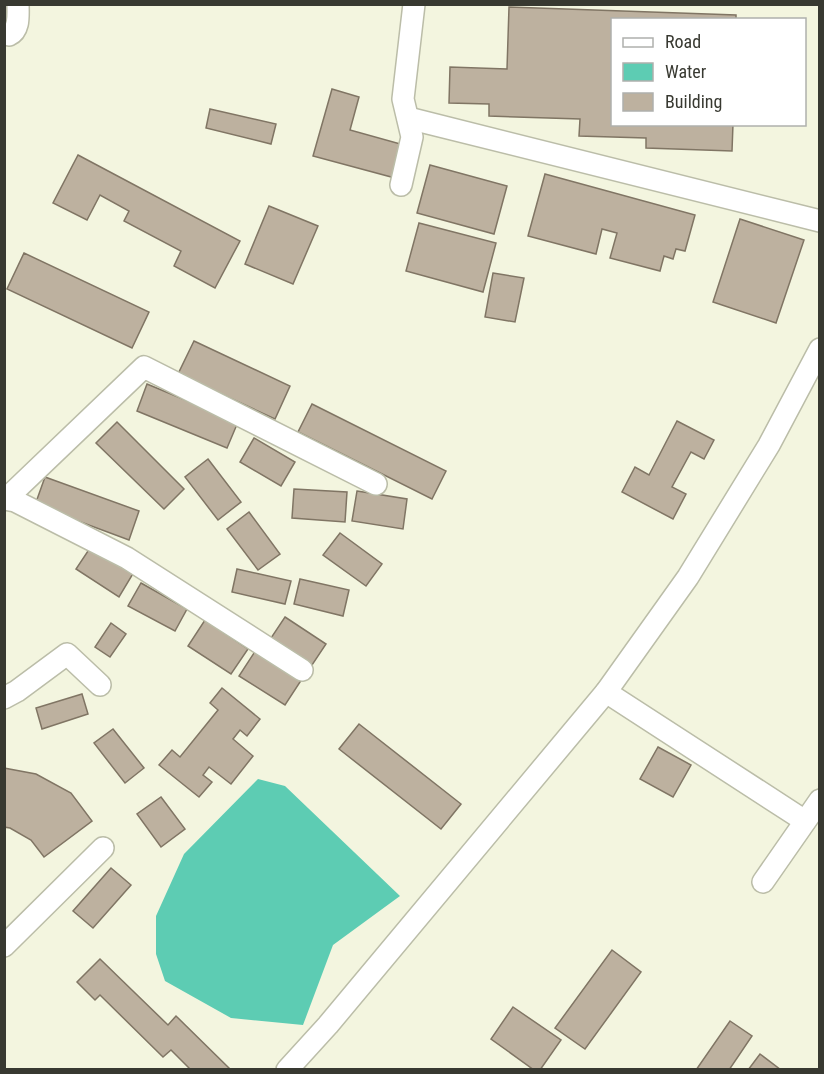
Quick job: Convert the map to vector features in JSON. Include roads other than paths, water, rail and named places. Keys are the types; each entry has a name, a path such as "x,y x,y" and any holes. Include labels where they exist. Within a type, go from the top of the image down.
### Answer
{"street":[{"path":"9,35 17,29 18,4"},
{"path":"401,185 412,137 403,99 414,4"},
{"path":"408,118 819,221"},
{"path":"287,1070 328,1025 606,692 688,577 769,445 819,349"},
{"path":"5,499 144,367 376,484"},
{"path":"5,499 15,501 127,558 302,670"},
{"path":"4,698 17,691 66,654 100,686"},
{"path":"606,692 805,821"},
{"path":"763,882 819,800"},
{"path":"4,946 103,848"}],"water":[{"path":"258,779 285,786 400,896 333,945 303,1025 231,1018 165,981 156,954 156,916 184,854"}]}
